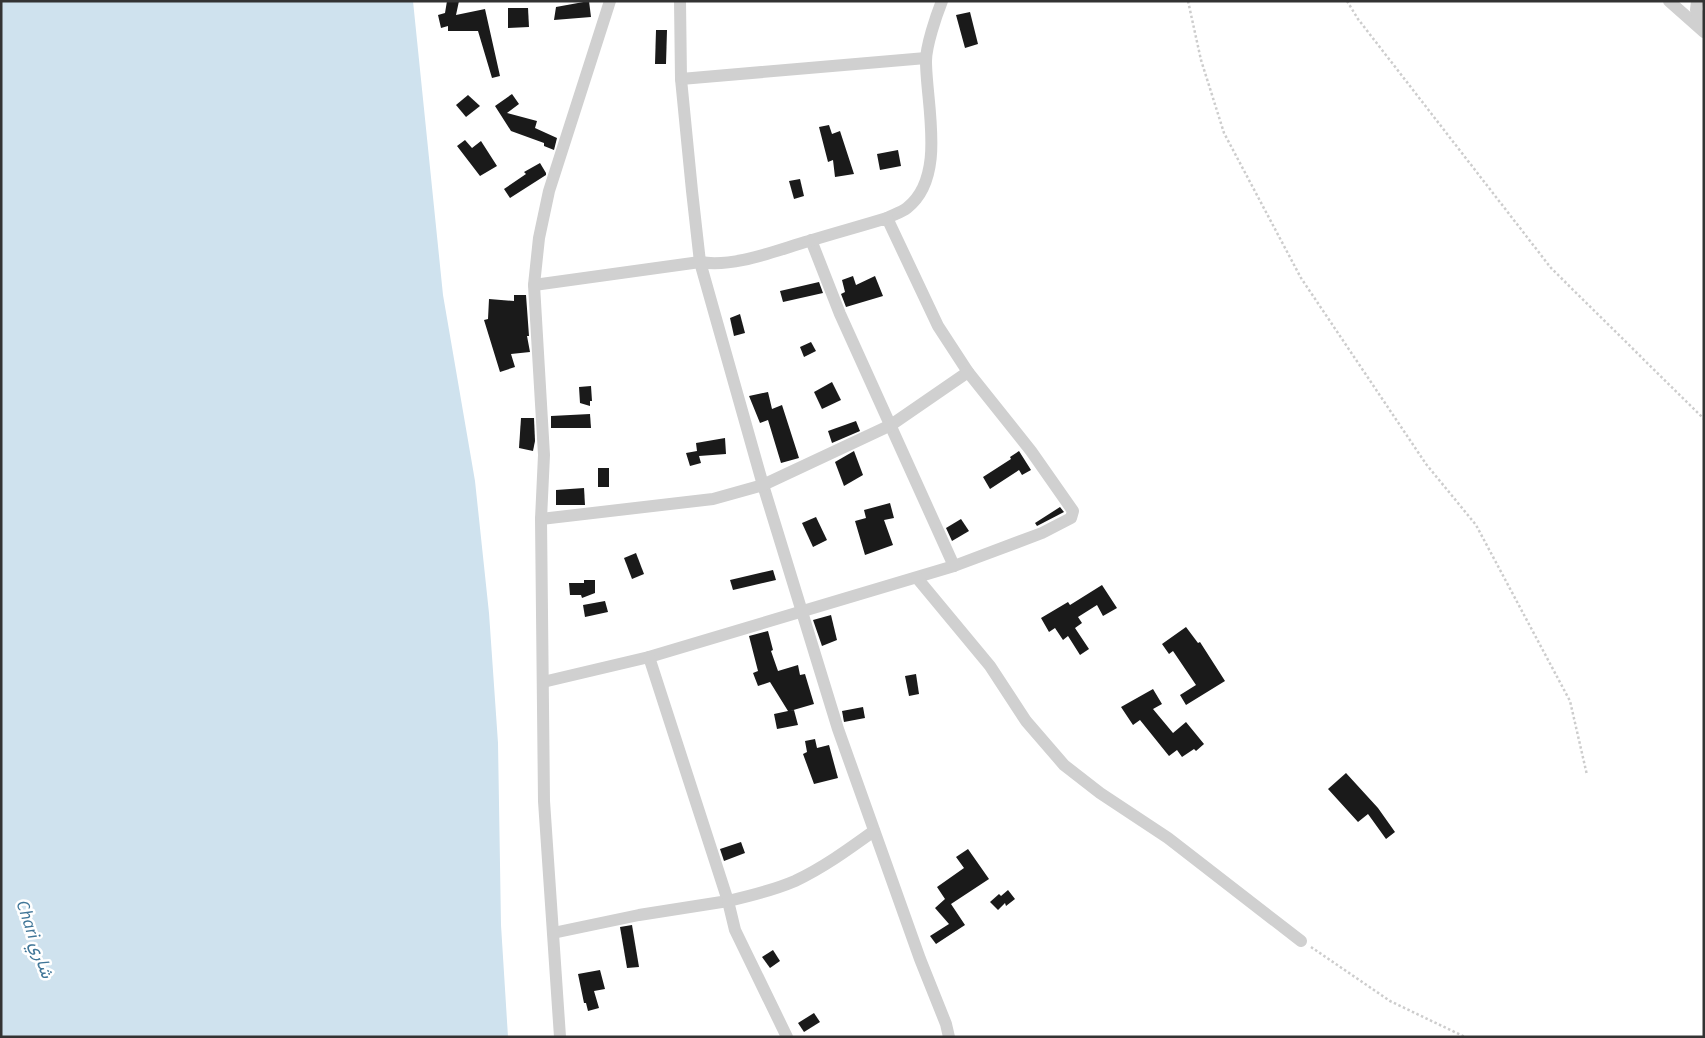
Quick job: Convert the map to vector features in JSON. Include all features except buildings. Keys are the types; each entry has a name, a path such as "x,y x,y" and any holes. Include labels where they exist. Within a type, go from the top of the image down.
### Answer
{"street":[{"path":"560,1037 544,801 541,519 544,456 534,285 539,238 549,192 610,1"},
{"path":"680,1 681,79 700,262 762,485 838,729 923,968 946,1024 949,1037"},
{"path":"534,285 700,262 709,263 753,258 887,218 907,208 924,186 930,172 932,155 926,58 942,1"},
{"path":"1669,1 1704,30"},
{"path":"1697,1 1696,10 1704,30"},
{"path":"681,79 926,58"},
{"path":"543,682 649,657 916,578 954,566 1049,530 1071,518 1073,511 1031,451 968,372 938,326 887,218"},
{"path":"811,240 840,314 954,566"},
{"path":"541,519 713,499 762,485 891,425 968,372"},
{"path":"916,578 990,666 1026,721 1064,765 1100,793 1168,838 1301,941"},
{"path":"649,657 728,902 735,930 787,1037"},
{"path":"553,933 747,897 796,880 839,856 874,831"}],"path":[{"path":"1188,1 1201,60 1224,133 1301,278 1426,464 1476,525 1570,701 1587,775"},
{"path":"1347,1 1358,19 1551,268 1704,419"},
{"path":"1301,941 1390,1001 1465,1037"}],"water":[{"name":"Chari شاري","path":"1,1 413,1 443,295 475,481 489,613 498,743 501,925 508,1037 1,1037"}]}
